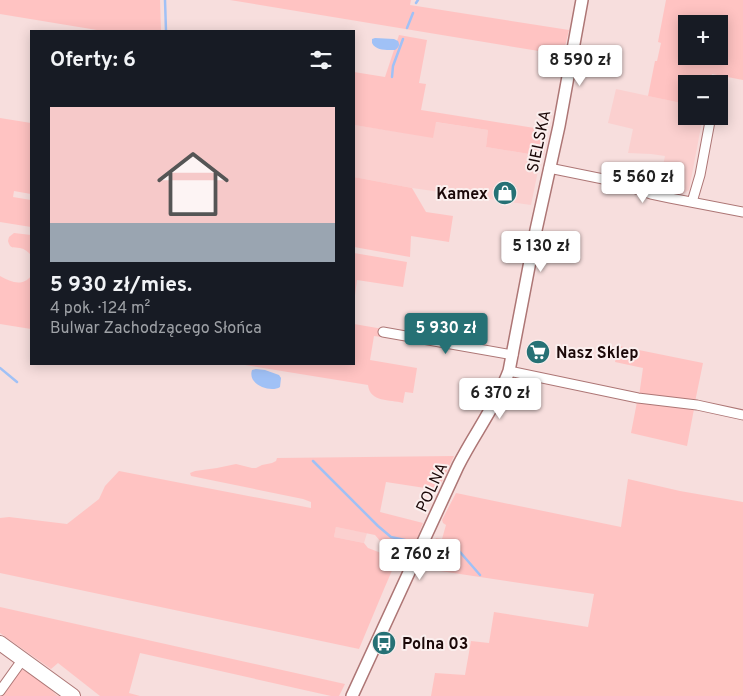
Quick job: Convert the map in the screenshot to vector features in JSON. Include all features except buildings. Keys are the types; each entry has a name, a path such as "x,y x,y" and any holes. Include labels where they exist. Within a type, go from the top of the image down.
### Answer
{"main road":[{"path":"0,643 73,696"}],"street":[{"name":"SIELSKA","path":"464,455 492,408 509,371 536,230 572,60 582,0"},
{"path":"692,202 700,175 709,125"},
{"path":"550,168 613,181 651,194 743,212"},
{"path":"383,332 513,355"},
{"path":"509,371 638,398 697,405 743,415"},
{"name":"POLNA","path":"352,696 464,455"},
{"path":"0,691 23,659"}],"shaded area":[{"path":"0,0 160,0 161,30 97,30 0,14"},
{"path":"230,0 411,0 410,5 569,30 563,55"},
{"path":"666,0 743,0 743,80 728,77 728,75 678,75 678,102 648,96 655,61 657,61 661,43 658,42"},
{"path":"399,35 427,40 419,83 426,84 421,110 547,130 544,155 486,147 488,130 436,122 433,138 355,125 355,72 385,77"},
{"path":"616,89 678,102 678,125 701,125 689,190 681,195 658,189 665,156 628,153 633,129 608,123"},
{"path":"0,118 30,123 30,194 14,191 13,197 30,200 30,227 0,222"},
{"path":"435,122 488,130 486,147 541,156 531,205 412,188 355,177 355,125 432,137"},
{"path":"355,177 412,188 426,212 453,216 449,242 411,236 410,257 355,247"},
{"path":"14,233 30,235 30,254 23,249 12,247 8,241 9,237"},
{"path":"355,253 407,262 403,287 357,280 355,295"},
{"path":"0,276 12,282 24,281 30,277 30,329 0,324"},
{"path":"355,324 383,329 381,337 374,336 370,360 417,368 413,393 405,392 403,403 377,398 372,395 368,385 245,365 355,365"},
{"path":"619,346 703,363 695,402 639,396 643,368 615,362"},
{"path":"637,402 694,409 687,446 631,433"},
{"path":"454,456 438,490 386,482 380,512 423,523 411,549 390,547 382,543 375,535 336,527 334,537 364,543 368,548 397,559 359,649 0,573 0,518 9,517 67,524 99,499 105,486 119,471 311,508 311,502 303,499 191,476 190,473 236,464 256,468 272,463 277,458"},
{"path":"628,479 680,491 743,502 743,696 431,696 435,673 465,675 471,641 489,643 494,612 588,627 594,594 420,568 428,547 430,548 436,538 442,539 446,525 442,520 456,493 621,527"},
{"path":"336,527 367,533 364,543 334,537"},
{"path":"0,607 345,684 339,696 331,696 140,653 129,693 140,696 100,696 58,663 51,669 0,633"},
{"path":"18,669 34,676 58,696 1,696"}],"water":[{"path":"372,39 394,39 398,41 399,46 395,50 379,49 372,43"},
{"path":"256,369 279,375 281,378 280,387 271,389 256,384 251,375 252,370"}],"waterway":[{"path":"165,0 166,30"},
{"path":"407,28 413,13"},
{"path":"392,77 393,66 403,39"},
{"path":"0,368 17,382"},
{"path":"313,461 391,537 414,542"},
{"path":"431,546 460,552 480,575"}],"place":[{"name":"Kamex","path":"505,193"},
{"name":"Nasz Sklep","path":"538,352"},
{"name":"Polna 03","path":"384,643"}]}
